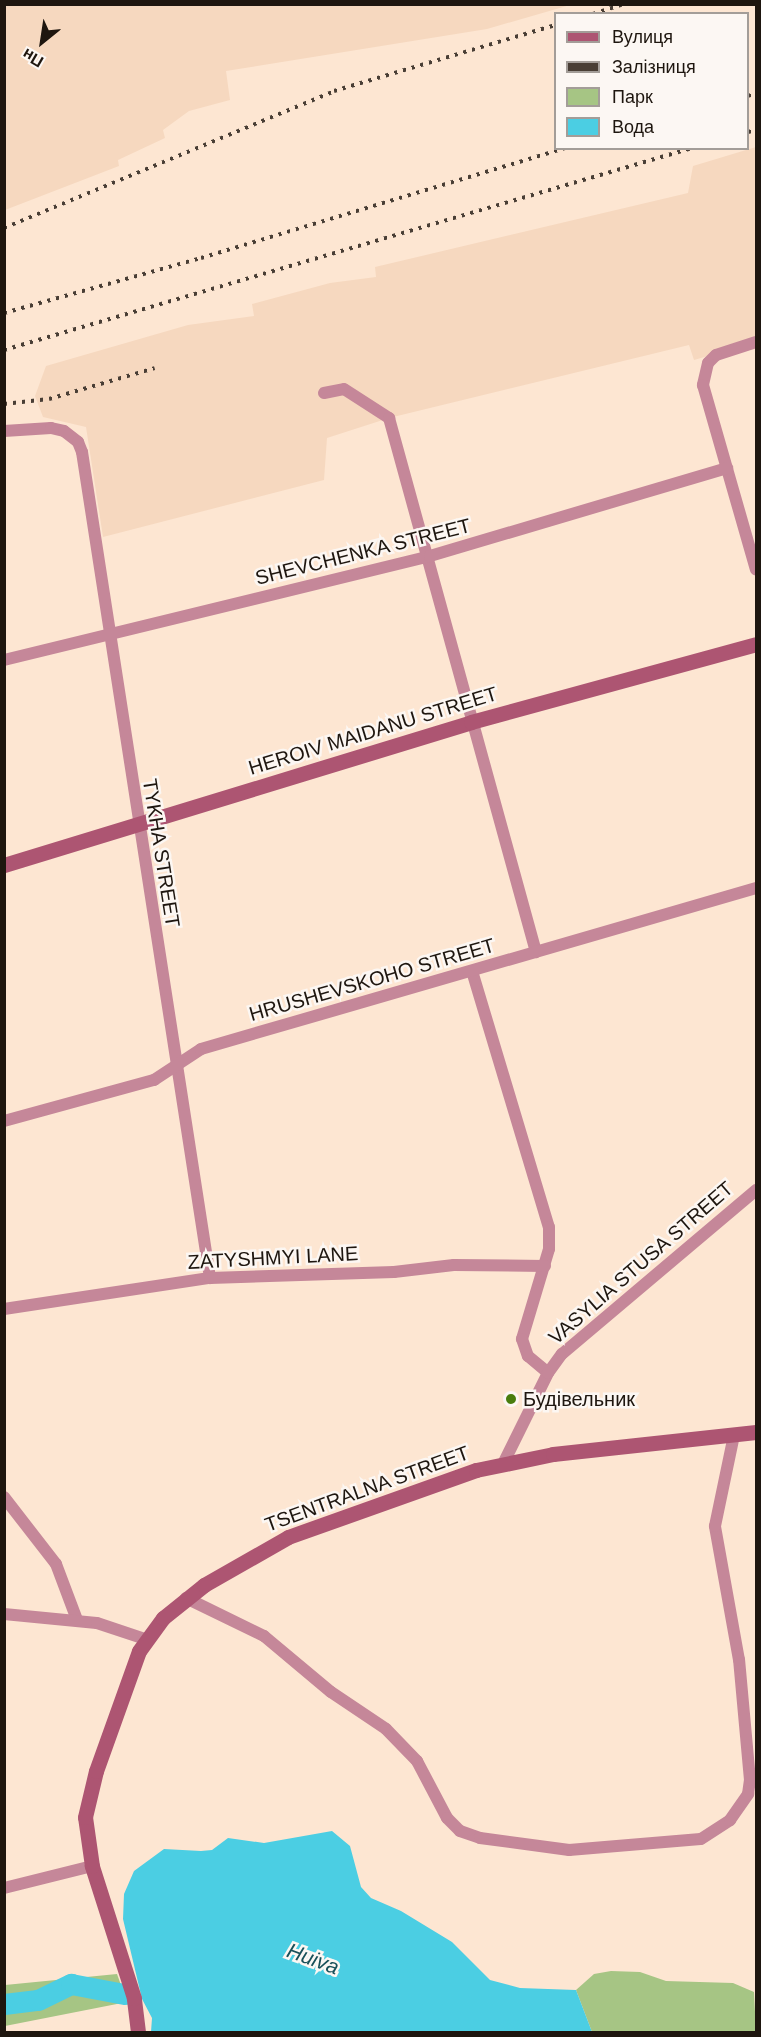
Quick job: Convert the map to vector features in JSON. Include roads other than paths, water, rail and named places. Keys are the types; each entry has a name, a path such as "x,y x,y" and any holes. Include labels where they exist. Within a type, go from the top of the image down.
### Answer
{"street":[{"path":"756,342 716,355 708,363 703,385 756,570"},
{"path":"324,393 344,389 389,418 430,556 471,722 536,952"},
{"name":"TYKHA STREET","path":"4,431 51,428 73,436 82,452 174,1065 210,1278"},
{"name":"SHEVCHENKA STREET","path":"4,660 430,556 727,468"},
{"name":"HEROIV MAIDANU STREET","path":"4,865 471,722 756,644"},
{"name":"HRUSHEVSKOHO STREET","path":"4,1121 150,1081 201,1049 756,888"},
{"path":"472,971 549,1227 545,1266 524,1329 523,1348 548,1373"},
{"name":"VASYLIA STUSA STREET","path":"504,1462 548,1373 589,1329 756,1190"},
{"name":"ZATYSHMYI LANE","path":"4,1309 210,1278 394,1272 454,1265 545,1266"},
{"name":"TSENTRALNA STREET","path":"138,2032 134,1998 92,1866 86,1836 89,1796 145,1639 186,1598 288,1537 504,1462 756,1431"},
{"path":"186,1598 264,1636 331,1692 386,1729 417,1761 453,1826 471,1836 549,1850 675,1844 716,1831 730,1820 752,1794 740,1660 715,1526 734,1435"},
{"path":"4,1497 56,1564 77,1620"},
{"path":"4,1614 77,1620 128,1630 145,1639"},
{"path":"4,1888 92,1866"}],"water":[{"path":"332,1831 350,1846 361,1887 371,1898 401,1911 452,1942 490,1980 520,1988 576,1990 592,2032 151,2032 152,2018 142,1999 123,1919 124,1894 134,1871 164,1849 212,1850 228,1838 264,1843"}],"waterway":[{"name":"Huiva","path":"4,2004 38,2000 71,1984 124,1994"}],"railway":[{"path":"599,12 623,4"},
{"path":"4,228 334,91 554,26"},
{"path":"749,96 756,93"},
{"path":"749,132 756,130"},
{"path":"4,313 201,258 558,150"},
{"path":"4,350 685,150"},
{"path":"4,404 49,399 155,368"}],"place":[{"name":"Будівельник","path":"511,1399"}]}
